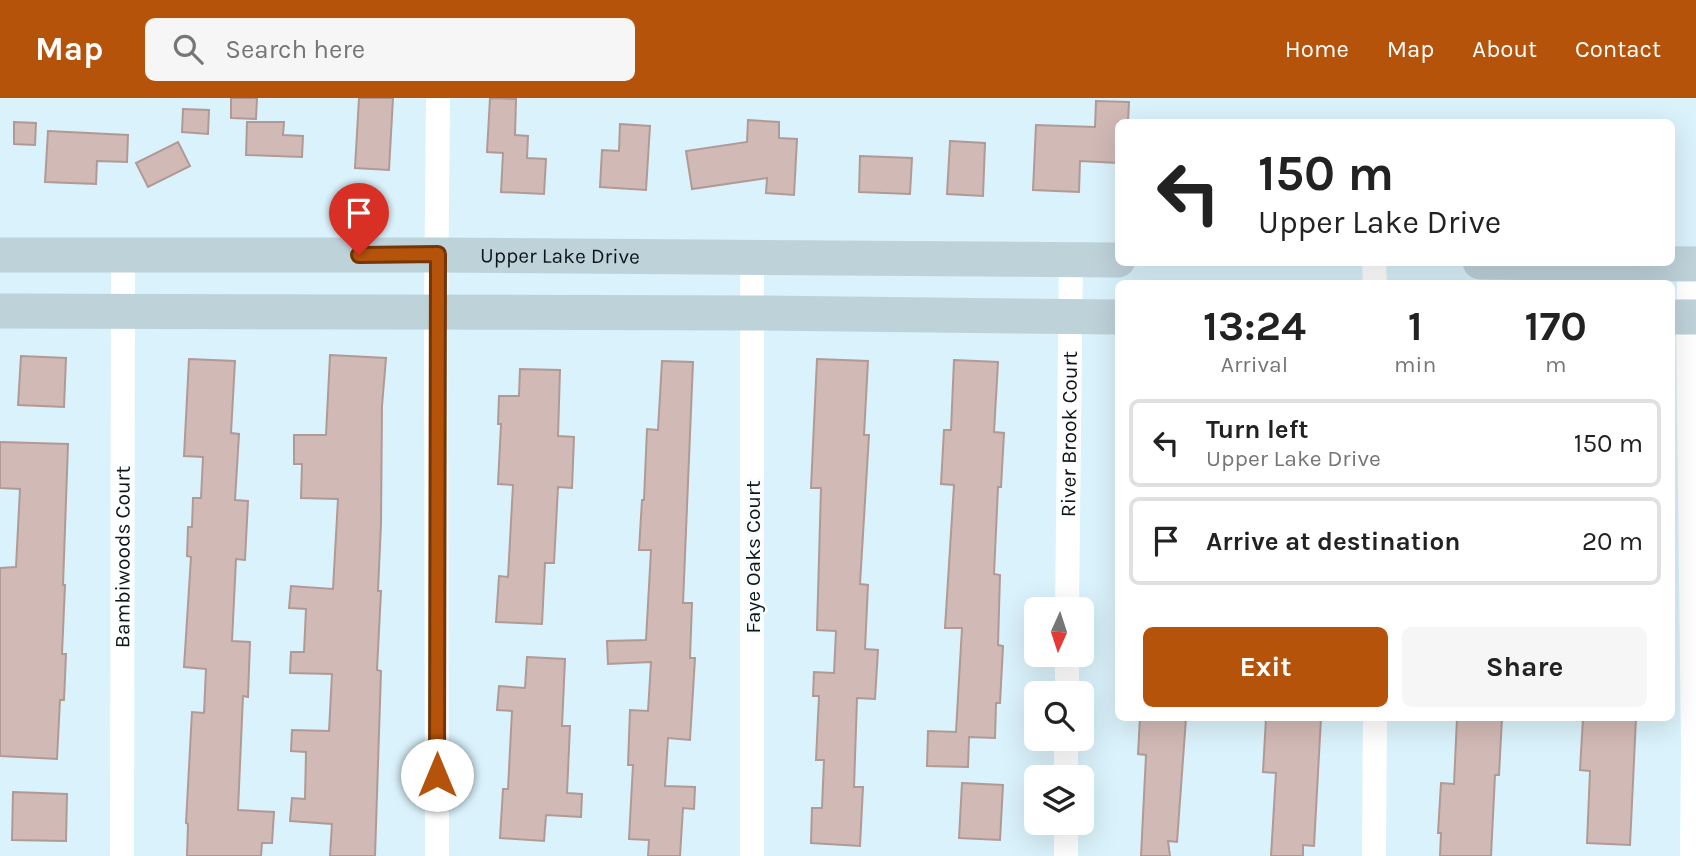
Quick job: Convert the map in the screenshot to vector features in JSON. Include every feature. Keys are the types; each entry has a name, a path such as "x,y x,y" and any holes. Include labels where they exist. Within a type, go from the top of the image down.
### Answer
{"street":[{"path":"438,98 438,856"},
{"name":"Upper Lake Drive","path":"0,255 438,254 752,259 1115,260"},
{"name":"Bambiwoods Court","path":"122,856 123,256"},
{"name":"Faye Oaks Court","path":"752,259 752,856"},
{"name":"River Brook Court","path":"1067,597 1068,317 1071,260"},
{"path":"1675,264 1693,264 1685,317 1695,748 1692,856"},
{"path":"0,311 1115,317"},
{"path":"1374,856 1375,721"},
{"path":"1066,835 1066,856"}],"building":[{"path":"231,98 257,98 256,119 231,118"},
{"path":"359,98 393,98 389,170 355,168"},
{"path":"490,98 516,99 515,135 528,136 527,158 546,159 544,194 501,192 503,153 487,152"},
{"path":"1096,101 1129,102 1128,119 1115,119 1115,163 1080,161 1079,192 1033,190 1036,125 1095,127"},
{"path":"183,109 209,110 208,134 182,132"},
{"path":"748,120 779,122 779,138 797,139 794,195 766,193 767,178 692,189 686,151 747,142"},
{"path":"14,122 36,123 35,145 14,144"},
{"path":"247,122 284,122 283,135 303,136 302,157 246,155"},
{"path":"620,124 650,126 646,190 600,187 602,150 619,151"},
{"path":"48,131 128,135 127,162 97,161 96,184 45,182"},
{"path":"950,141 985,143 983,196 947,194"},
{"path":"178,142 190,166 148,187 136,163"},
{"path":"860,156 912,158 910,194 859,192"},
{"path":"330,355 386,358 382,406 378,591 381,591 377,670 381,671 375,856 330,856 332,824 290,821 292,798 305,799 306,752 291,751 292,730 329,731 332,674 290,673 291,652 304,652 306,609 289,608 291,586 333,589 338,499 301,498 302,464 294,464 294,435 326,435"},
{"path":"21,356 66,358 64,407 18,405"},
{"path":"189,359 235,361 231,433 239,434 235,500 248,501 245,560 236,559 232,641 250,642 248,697 243,696 238,810 274,812 272,843 262,843 261,856 187,856 186,823 192,712 204,713 206,669 184,667 191,557 187,556 188,527 192,527 193,498 201,498 203,457 184,456"},
{"path":"817,359 868,361 864,435 869,435 860,584 868,585 865,649 878,650 875,699 857,698 854,787 863,787 860,846 811,843 812,808 822,808 824,760 816,760 819,696 813,696 814,672 834,673 836,631 817,630 821,488 811,488"},
{"path":"954,360 998,362 994,432 1004,433 1001,487 998,487 994,574 1000,575 998,645 1003,646 1000,703 996,703 995,738 969,737 968,767 927,766 928,731 956,732 962,628 945,628 954,485 941,484 944,430 951,430"},
{"path":"662,361 693,362 683,603 692,603 690,658 695,658 690,740 668,738 665,786 695,787 694,809 683,808 680,856 648,856 649,840 629,839 633,765 628,765 630,710 648,711 651,662 608,664 607,641 646,640 651,550 639,550 647,429 658,430"},
{"path":"520,369 560,370 558,436 574,437 572,488 558,487 554,563 545,563 542,624 496,622 499,576 508,577 513,485 498,484 501,424 498,424 499,396 519,396"},
{"path":"0,442 68,444 62,654 66,654 57,759 0,756 0,568 16,567 20,489 0,488"},
{"path":"527,657 565,659 562,726 570,726 567,793 582,794 581,817 546,815 544,841 500,838 503,789 508,789 512,711 497,710 499,686 525,688"},
{"path":"1140,721 1186,721 1177,842 1168,841 1170,856 1141,856 1146,755 1138,754"},
{"path":"1266,721 1321,721 1314,846 1303,845 1303,856 1271,856 1276,773 1263,772"},
{"path":"1457,721 1502,721 1499,775 1495,775 1491,856 1440,856 1441,833 1438,833 1441,783 1454,784"},
{"path":"1583,721 1636,721 1630,845 1587,843 1590,771 1580,770"},
{"path":"962,783 1003,785 1000,840 959,838"},
{"path":"13,792 67,794 66,841 12,840"}],"route":[{"path":"359,255 438,254 437,775"}]}
